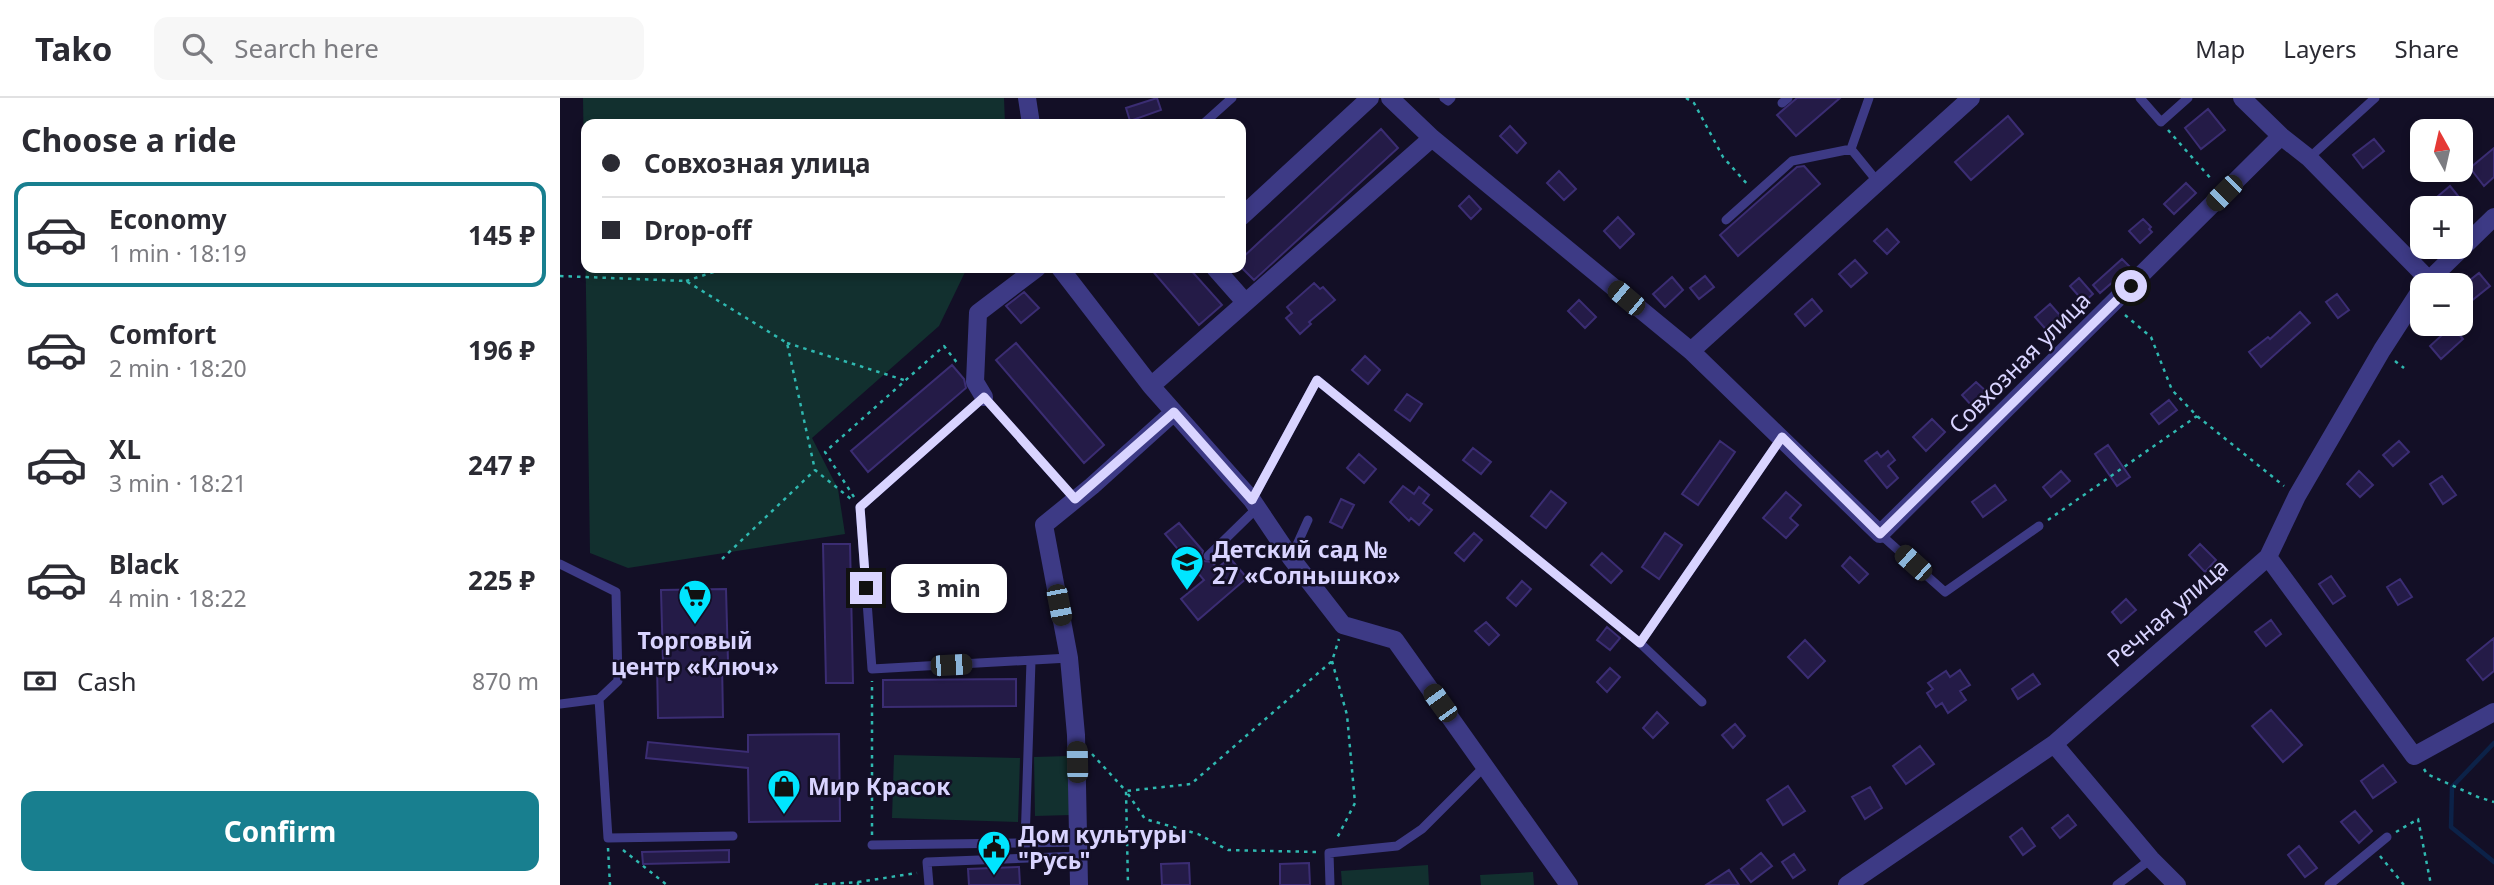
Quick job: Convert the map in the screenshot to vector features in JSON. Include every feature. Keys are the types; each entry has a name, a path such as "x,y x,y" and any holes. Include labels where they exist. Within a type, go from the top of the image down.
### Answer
{"street":[{"path":"1027,98 1030,119"},
{"path":"1246,212 1370,98"},
{"path":"1390,98 1432,138 1690,351 1880,534"},
{"path":"1690,351 1971,98"},
{"path":"2242,98 2281,136 2309,158 2415,273"},
{"name":"Совхозная улица","path":"1880,534 2281,136"},
{"path":"1151,386 1432,138"},
{"name":"Речная улица","path":"2436,273 2494,218"},
{"path":"979,390 978,313 1030,273"},
{"path":"1064,273 1151,386 1254,505 1343,625 1395,640 1569,885"},
{"path":"1219,273 1245,302"},
{"name":"Речная улица","path":"1847,885 2054,744 2268,558 2297,496 2410,307"},
{"path":"1079,885 1076,736 1069,658 1044,525 1174,412"},
{"path":"2268,558 2414,756 2494,712"},
{"path":"2054,744 2151,859 2177,885"}],"lane":[{"path":"1209,119 1232,98"},
{"path":"1444,98 1448,101 1451,98"},
{"path":"1851,149 1869,98"},
{"path":"2140,98 2161,122 2188,98"},
{"path":"2309,158 2375,98"},
{"path":"1726,220 1792,161 1851,149"},
{"path":"1851,149 1877,181"},
{"path":"1208,556 1254,505 1317,380 1640,643 1702,702"},
{"path":"1069,658 872,669 860,507 979,390 1075,499"},
{"path":"1640,643 1782,437"},
{"path":"1291,558 1308,520"},
{"path":"1880,534 1945,592 2039,526"},
{"path":"560,564 616,592 618,681 599,699 560,704"},
{"path":"1025,843 1031,661"},
{"path":"599,699 608,838 733,836"},
{"path":"1330,885 1329,853 1397,846 1422,829 1485,766"},
{"path":"2329,885 2387,837"},
{"path":"872,845 1025,843 1079,849"},
{"path":"929,885 927,862 1079,849"},
{"path":"2117,885 2151,859"}],"path":[{"path":"1686,98 1694,103 1723,157 1755,194"},
{"path":"2161,122 2224,193"},
{"path":"560,276 686,281 711,273"},
{"path":"686,281 787,343 905,380"},
{"path":"2112,304 2151,337 2172,390 2197,416 2297,496"},
{"path":"787,343 815,470 860,507"},
{"path":"860,507 825,452 944,346 979,390"},
{"path":"2039,526 2197,416"},
{"path":"722,559 815,470"},
{"path":"1126,791 1191,784 1332,661 1343,625"},
{"path":"1076,736 1126,791 1145,819 1198,834 1228,850 1329,853 1355,803 1347,715 1332,661"},
{"path":"872,669 872,845"},
{"path":"2414,756 2427,774 2494,802"},
{"path":"1126,791 1128,885"},
{"path":"2387,837 2418,819 2431,885"},
{"path":"608,838 610,885"},
{"path":"608,838 667,885"},
{"path":"2373,849 2404,885"},
{"path":"815,885 858,884 928,871"}],"green space":[{"path":"583,98 1004,98 1005,119 583,119"},
{"path":"586,273 965,273 939,326 812,438 838,489 845,534 628,568 590,553"},
{"path":"894,755 1020,758 1018,822 892,818"},
{"path":"1070,756 1071,815 1035,816 1034,757"},
{"path":"1428,865 1429,885 1342,885 1341,871"},
{"path":"1533,872 1534,885 1481,885 1480,875"}],"building":[{"path":"1157,98 1161,110 1129,119 1126,108"},
{"path":"1797,98 1840,98 1796,136 1777,115"},
{"path":"2208,109 2225,130 2201,149 2185,128"},
{"path":"2008,116 2023,134 1971,180 1955,162"},
{"path":"1510,126 1526,143 1517,153 1500,136"},
{"path":"1381,129 1398,148 1254,280 1246,272 1246,254"},
{"path":"2374,139 2384,151 2363,168 2353,155"},
{"path":"2494,148 2494,177 2484,186 2473,172 2473,166"},
{"path":"1804,166 1820,184 1738,256 1720,235 1797,167"},
{"path":"1559,171 1576,189 1564,200 1547,183"},
{"path":"2186,183 2196,193 2174,214 2164,204"},
{"path":"2450,186 2458,196 2438,196"},
{"path":"1469,196 1481,209 1471,219 1459,206"},
{"path":"1618,217 1634,234 1620,248 1604,231"},
{"path":"2143,219 2152,232 2140,243 2129,231"},
{"path":"1887,229 1899,242 1887,254 1874,241"},
{"path":"2122,259 2130,267 2100,293 2093,285"},
{"path":"1855,260 1867,273 1851,287 1839,274"},
{"path":"1154,273 1193,273 1222,305 1199,325"},
{"path":"2479,273 2490,286 2473,300 2473,278"},
{"path":"1705,276 1714,287 1699,299 1690,288"},
{"path":"1672,277 1683,290 1665,307 1653,294"},
{"path":"2079,278 2093,294 2084,302 2070,286"},
{"path":"1314,283 1320,289 1323,287 1335,300 1309,322 1311,324 1300,334 1286,318 1292,313 1287,307"},
{"path":"1024,292 1039,308 1021,323 1006,306"},
{"path":"2337,294 2349,310 2338,318 2326,302"},
{"path":"1812,299 1822,311 1805,326 1795,314"},
{"path":"1579,300 1596,317 1585,328 1568,311"},
{"path":"2050,304 2065,321 2050,334 2035,317"},
{"path":"2300,312 2310,323 2261,367 2249,352 2268,337 2270,339"},
{"path":"2441,336 2460,336 2463,339 2441,359 2430,346"},
{"path":"1016,343 1104,445 1084,463 996,360"},
{"path":"1365,356 1380,370 1368,384 1352,370"},
{"path":"952,365 964,379 966,388 868,472 851,451"},
{"path":"1976,382 1988,393 1973,407 1962,395"},
{"path":"1407,394 1422,404 1410,421 1395,410"},
{"path":"2169,400 2177,410 2159,424 2151,414"},
{"path":"1932,419 1945,432 1926,451 1913,437"},
{"path":"1720,441 1735,452 1698,505 1682,494"},
{"path":"2399,441 2409,452 2393,466 2383,455"},
{"path":"2108,445 2130,477 2117,486 2095,454"},
{"path":"1473,448 1491,462 1481,474 1463,460"},
{"path":"1888,451 1895,460 1888,466 1898,478 1887,488 1865,461 1877,452 1881,457"},
{"path":"1359,454 1376,469 1364,483 1347,468"},
{"path":"2061,471 2070,481 2051,497 2043,487"},
{"path":"2359,471 2373,485 2360,497 2347,484"},
{"path":"2442,476 2456,495 2443,504 2430,484"},
{"path":"1995,485 2006,500 1983,517 1972,502"},
{"path":"1403,486 1414,494 1419,487 1429,495 1423,503 1432,510 1419,525 1411,518 1409,521 1390,502"},
{"path":"1551,491 1566,503 1546,528 1531,516"},
{"path":"1786,492 1801,505 1790,518 1798,525 1786,538 1763,518"},
{"path":"1341,499 1354,505 1342,528 1330,522"},
{"path":"1179,523 1203,551 1201,557 1204,561 1212,562 1217,568 1230,558 1247,578 1198,620 1181,599 1204,580 1165,534"},
{"path":"1474,533 1482,540 1464,561 1455,553"},
{"path":"1665,533 1682,545 1659,579 1642,567"},
{"path":"823,544 850,544 853,683 826,683"},
{"path":"2200,544 2216,560 2205,572 2189,555"},
{"path":"1602,553 1622,571 1611,583 1591,565"},
{"path":"1850,557 1868,574 1859,583 1842,566"},
{"path":"2331,576 2345,596 2333,604 2319,584"},
{"path":"2400,579 2412,597 2398,605 2387,587"},
{"path":"1522,581 1531,589 1516,606 1507,598"},
{"name":"Торговый центр «Ключ»","path":"726,589 728,662 722,663 723,717 658,718 657,663 663,663 661,590"},
{"path":"2126,599 2136,610 2121,623 2112,612"},
{"path":"2271,620 2281,634 2266,646 2255,632"},
{"path":"1486,622 1499,635 1489,645 1475,631"},
{"path":"1607,627 1620,638 1610,650 1597,640"},
{"path":"2494,638 2494,671 2483,680 2467,660"},
{"path":"1805,640 1825,661 1808,678 1788,657"},
{"path":"1610,668 1620,677 1607,692 1597,682"},
{"path":"1960,670 1970,685 1960,691 1966,700 1948,713 1942,703 1936,707 1927,693 1933,689 1928,683 1946,671 1950,677"},
{"path":"2033,674 2040,684 2018,699 2012,689"},
{"path":"1016,679 1016,706 883,707 883,680"},
{"path":"2271,710 2302,745 2283,762 2252,726"},
{"path":"1657,712 1668,723 1653,738 1643,728"},
{"path":"1735,724 1745,736 1733,748 1722,735"},
{"path":"839,734 840,821 749,822 748,768 646,758 648,742 748,752 748,735"},
{"path":"1920,746 1934,764 1906,784 1893,766"},
{"path":"2383,765 2396,782 2373,798 2361,781"},
{"path":"1788,786 1805,811 1783,825 1767,800"},
{"path":"1870,787 1882,808 1865,819 1852,797"},
{"path":"2355,811 2372,831 2359,843 2341,822"},
{"path":"2068,815 2076,825 2060,838 2052,828"},
{"path":"2022,828 2035,846 2023,855 2010,837"},
{"path":"2299,846 2317,868 2305,877 2288,855"},
{"path":"729,850 729,862 643,864 642,852"},
{"path":"1761,853 1772,866 1751,882 1741,869"},
{"path":"1794,854 1805,870 1793,878 1782,862"},
{"path":"1189,863 1190,885 1162,885 1161,864"},
{"path":"1309,863 1310,885 1280,885 1280,864"},
{"name":"Дом культуры \"Русь\"","path":"1019,867 1020,885 969,885 968,869"},
{"path":"1729,870 1739,885 1706,885"}],"waterway":[{"path":"2494,743 2452,787 2451,827 2494,862"}],"place":[{"name":"Детский сад № 27 «Солнышко»","path":"1187,592"},
{"name":"Торговый центр «Ключ»","path":"695,626"},
{"name":"Мир Красок","path":"784,816"},
{"name":"Дом культуры \"Русь\"","path":"994,877"}],"route":[{"path":"866,588 860,507 984,397 1075,499 1174,412 1252,500 1317,380 1640,643 1782,437 1880,534 2131,286"}]}
